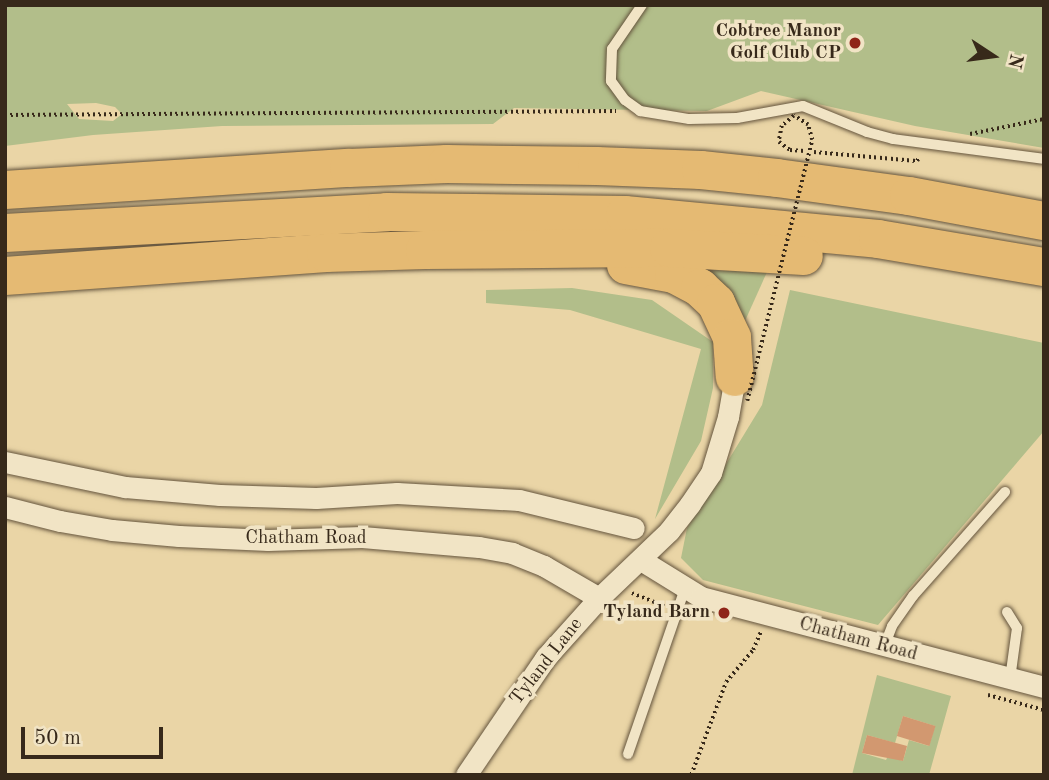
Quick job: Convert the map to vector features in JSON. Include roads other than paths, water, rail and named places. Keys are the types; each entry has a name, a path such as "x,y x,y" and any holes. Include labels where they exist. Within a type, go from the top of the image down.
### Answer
{"highway":[{"path":"5,163 345,143 445,145 549,165"},
{"path":"5,190 348,168 549,165 701,170 777,178 909,196 1044,221"},
{"path":"5,178 68,185"},
{"path":"5,233 387,212 625,215 878,239 1044,268"},
{"path":"5,275 326,253 669,248 1044,268"},
{"path":"425,250 500,259 639,266 674,274 700,288 716,303 732,338 741,389"}],"street":[{"name":"Tyland Lane","path":"466,775 521,690 599,598 669,531 711,473 728,417 741,389"},
{"path":"5,462 125,487 220,495 316,498 397,493 519,500 634,528"},
{"name":"Chatham Road","path":"5,507 60,521 166,535 268,540 362,537 479,547 512,554 544,566 599,598"},
{"name":"Chatham Road","path":"640,560 701,597 767,617 1044,687"}],"lane":[{"path":"642,5 612,49 611,81 625,100 640,111 689,118 737,118 803,106 867,132 893,139 1044,159"},
{"path":"884,647 892,626 913,596 1005,492"},
{"path":"628,754 685,588"},
{"path":"1007,612 1017,628 1010,679"}],"place":[{"name":"Cobtree Manor Golf Club CP","path":"855,43"},
{"name":"Tyland Barn","path":"724,613"}]}
